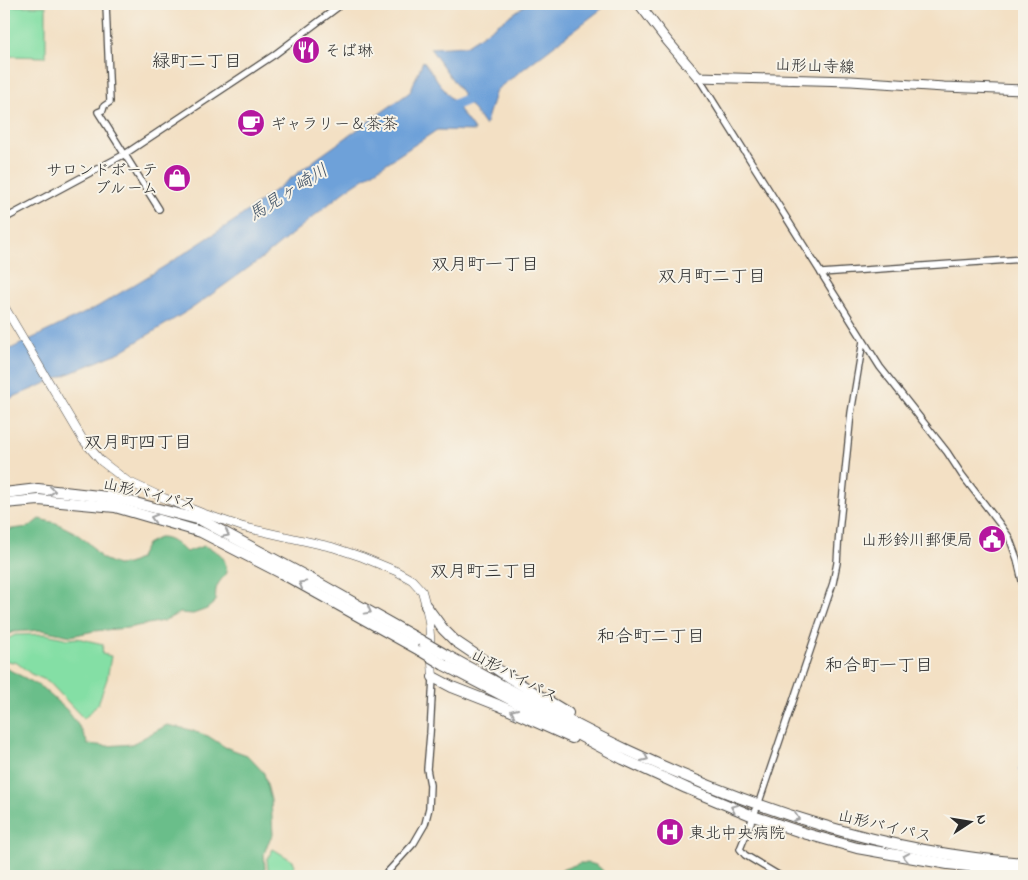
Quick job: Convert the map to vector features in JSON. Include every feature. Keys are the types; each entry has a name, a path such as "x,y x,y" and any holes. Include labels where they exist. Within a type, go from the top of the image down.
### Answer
{"highway":[{"name":"山形バイパス","path":"4,493 38,489 116,498 201,520 322,585 420,646"},
{"name":"山形バイパス","path":"4,503 39,500 115,507 202,532 420,646 572,731 625,754 813,824 870,839 948,855 1024,863"},
{"path":"426,606 455,642 625,754"},
{"path":"433,677 498,705 625,754"},
{"name":"山形バイパス","path":"625,754 686,788 753,816 807,834 857,848 948,864 1024,872"}],"main road":[{"path":"639,4 698,77"},
{"name":"山形山寺線","path":"698,77 851,81 1024,90"}],"street":[{"path":"106,4 110,102 104,106 103,110 98,112 159,209"},
{"path":"4,219 125,154 274,55 342,4"},
{"path":"698,77 880,367 947,452 1009,538 1017,559 1024,589"},
{"path":"821,273 1024,259"},
{"path":"4,306 83,440 101,462 127,480 164,498 243,527 332,547 362,557 412,580 422,591 429,622 433,677 427,769 430,785 429,808 425,824 417,839 384,876"},
{"path":"780,876 745,855 740,849 758,805 833,583 837,563 851,413 863,341"}],"green space":[{"path":"7,6 46,6 46,57 7,56"},
{"path":"39,519 56,523 74,532 90,544 101,558 117,565 128,564 139,559 147,544 163,538 174,542 186,552 204,546 214,551 223,558 227,573 217,586 216,601 207,609 193,614 180,613 163,621 71,636 42,630 13,632 4,637 4,530 29,527"},
{"path":"46,634 103,644 102,654 111,656 107,679 98,704 84,719 48,681 31,674 17,663 4,660 4,641 15,635"},
{"path":"4,667 40,686 67,710 81,729 88,744 107,746 132,744 167,725 208,736 225,747 247,755 264,773 271,800 273,835 264,854 265,868 263,876 4,876"},
{"path":"273,849 293,861 295,865 288,876 278,876 268,870 267,859"},
{"path":"580,863 596,865 606,876 545,876"}],"water":[{"path":"527,4 608,4 496,90 485,126 430,48 466,46"},
{"path":"423,61 475,131 437,130 346,190 265,256 194,307 120,352 4,401 4,352 97,307 237,219 410,92"}],"waterway":[{"name":"馬見ヶ崎川","path":"442,110 468,99 478,91"},
{"path":"1019,770 1024,768"}],"place":[{"name":"そば琳","path":"306,50"},
{"name":"ギャラリー＆茶茶","path":"251,123"},
{"name":"サロンドボーテ ブルーム","path":"177,178"},
{"name":"山形鈴川郵便局","path":"992,539"},
{"name":"東北中央病院","path":"670,832"}],"district":[{"name":"緑町二丁目","path":"197,61"},
{"name":"双月町一丁目","path":"485,264"},
{"name":"双月町二丁目","path":"712,276"},
{"name":"双月町四丁目","path":"138,442"},
{"name":"双月町三丁目","path":"484,571"},
{"name":"和合町二丁目","path":"651,636"},
{"name":"和合町一丁目","path":"879,665"}]}
